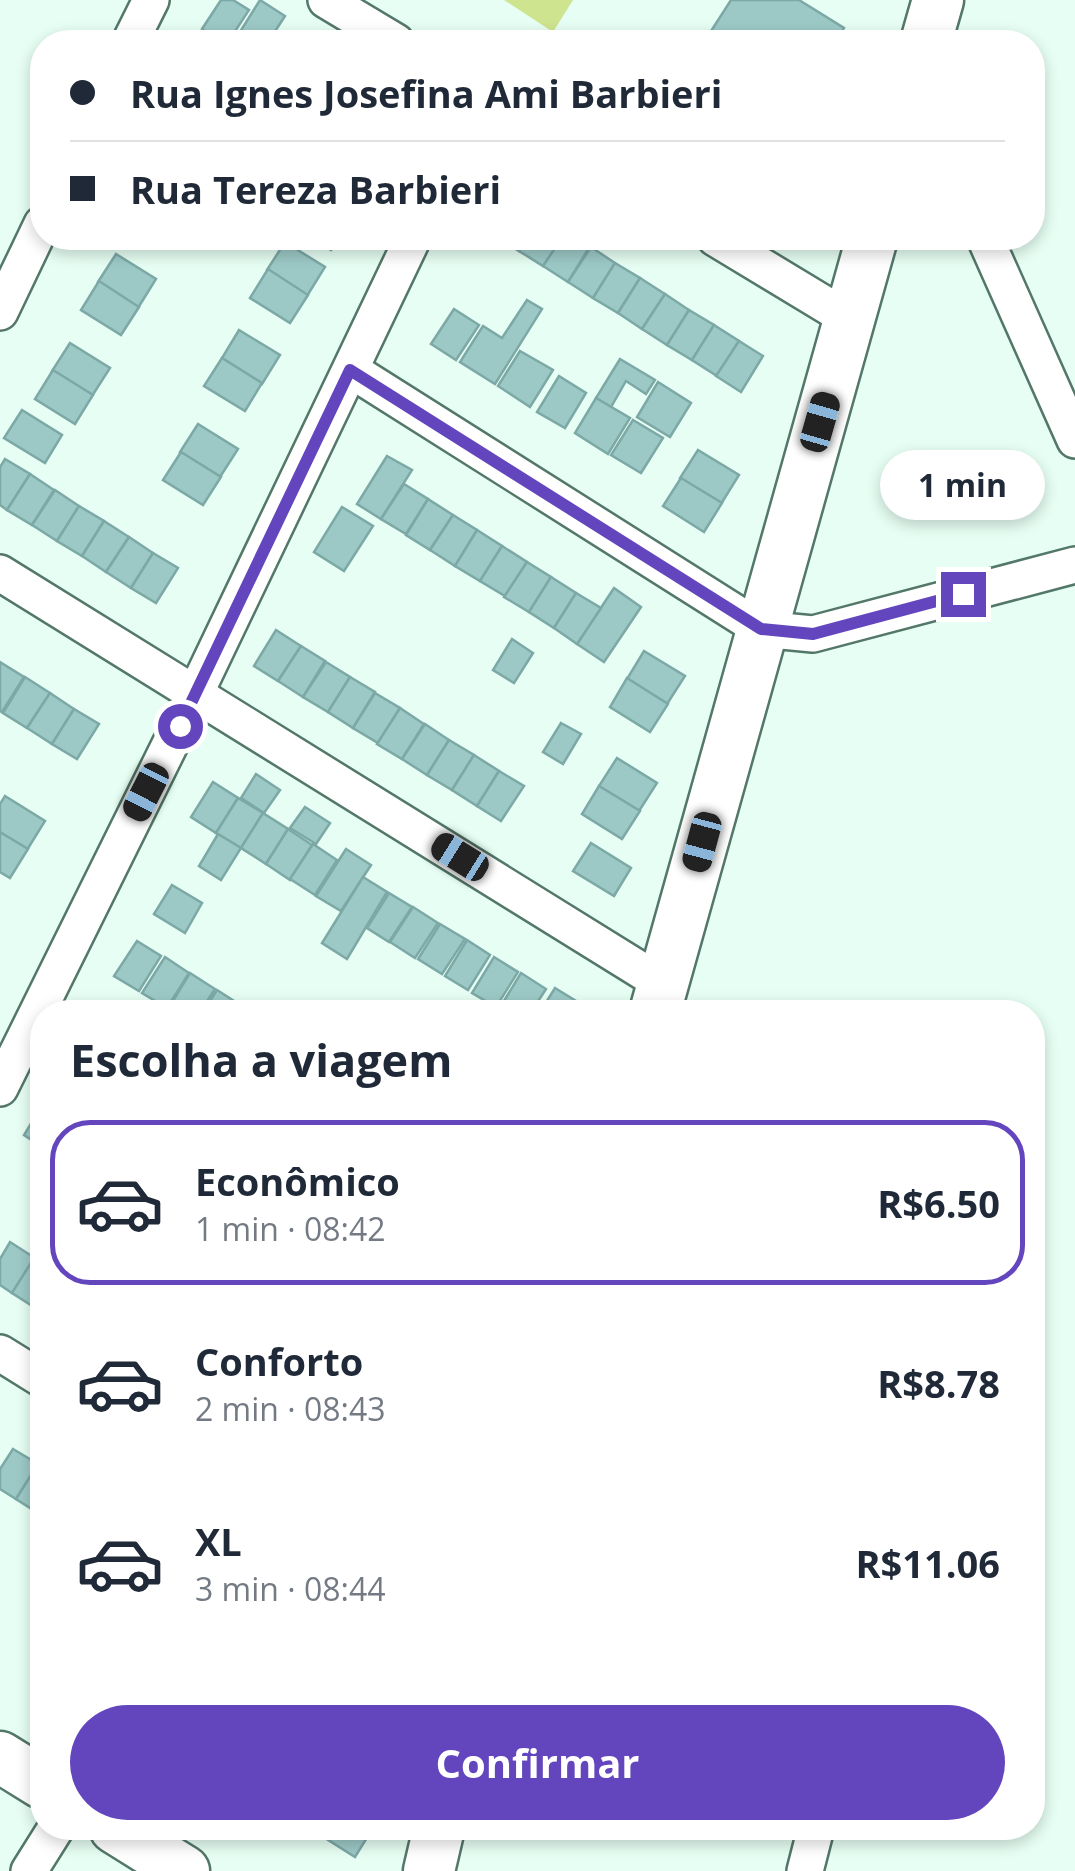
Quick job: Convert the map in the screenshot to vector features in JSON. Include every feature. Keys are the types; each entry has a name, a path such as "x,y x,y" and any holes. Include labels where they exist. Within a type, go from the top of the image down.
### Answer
{"street":[{"path":"136,30 151,0"},
{"path":"326,0 376,30"},
{"path":"929,30 938,0"},
{"path":"0,312 30,249"},
{"path":"49,1000 407,250"},
{"path":"736,250 849,319"},
{"path":"0,573 196,692 659,998 869,250"},
{"path":"990,250 1075,440"},
{"path":"350,370 761,629 813,634 1075,565"},
{"path":"0,1088 30,1038"},
{"path":"0,1353 30,1371"},
{"path":"0,1757 30,1776"},
{"path":"28,1871 48,1840"},
{"path":"134,1840 184,1871"},
{"path":"429,1871 436,1840"},
{"path":"805,1871 813,1840"}],"green space":[{"path":"504,0 573,0 554,30"}],"building":[{"path":"221,0 233,0 249,10 236,30 202,29"},
{"path":"260,0 285,16 276,30 241,30"},
{"path":"731,0 799,0 844,28 843,30 712,30"},
{"path":"280,250 298,250 325,267 307,296 267,270"},
{"path":"520,250 554,250 543,266"},
{"path":"554,250 588,250 568,282 543,266"},
{"path":"589,250 615,263 593,298 568,282"},
{"path":"116,254 156,279 138,308 98,282"},
{"path":"615,263 640,278 618,313 593,298"},
{"path":"268,269 308,295 290,323 250,298"},
{"path":"640,278 665,294 642,329 618,313"},
{"path":"99,281 139,307 121,335 81,310"},
{"path":"665,294 689,310 667,345 642,329"},
{"path":"527,300 542,309 495,384 460,362 483,326 502,338"},
{"path":"454,309 479,325 456,360 431,344"},
{"path":"689,310 714,325 692,360 667,345"},
{"path":"714,325 739,341 717,376 692,360"},
{"path":"239,330 280,355 262,384 222,358"},
{"path":"739,341 763,356 741,392 716,376"},
{"path":"70,343 110,368 92,396 52,371"},
{"path":"520,351 553,370 530,407 498,386"},
{"path":"222,358 262,383 245,411 204,386"},
{"path":"620,359 655,380 646,394 626,381 611,407 596,398"},
{"path":"53,370 93,395 75,424 35,399"},
{"path":"559,376 586,393 565,428 537,412"},
{"path":"658,382 691,403 670,437 637,417"},
{"path":"596,398 630,418 608,454 575,433"},
{"path":"22,410 62,435 45,463 4,438"},
{"path":"633,420 663,438 641,473 611,455"},
{"path":"198,424 238,449 220,477 180,452"},
{"path":"698,450 739,475 721,504 680,478"},
{"path":"181,452 221,477 203,505 163,480"},
{"path":"387,456 412,470 381,519 357,504"},
{"path":"5,459 30,474 7,510 0,505 0,467"},
{"path":"30,474 54,490 32,525 7,510"},
{"path":"681,478 722,503 704,532 663,506"},
{"path":"404,484 428,499 406,534 381,519"},
{"path":"55,490 79,506 57,541 32,525"},
{"path":"428,499 453,515 430,550 406,535"},
{"path":"79,506 104,521 82,556 57,541"},
{"path":"342,507 373,526 344,571 314,552"},
{"path":"453,515 477,530 455,566 430,550"},
{"path":"104,521 129,537 106,572 82,556"},
{"path":"477,530 502,546 480,581 455,566"},
{"path":"129,537 153,553 131,588 106,572"},
{"path":"502,546 527,562 505,596 480,581"},
{"path":"153,553 178,568 156,603 131,588"},
{"path":"527,562 551,577 529,612 504,597"},
{"path":"551,577 576,593 554,628 529,612"},
{"path":"614,588 641,607 604,662 577,644"},
{"path":"576,593 601,608 577,644 554,628"},
{"path":"276,630 301,646 278,681 254,666"},
{"path":"512,639 533,653 514,683 493,670"},
{"path":"301,646 325,661 303,697 278,681"},
{"path":"644,651 685,676 667,704 627,679"},
{"path":"0,662 24,677 2,712 0,711"},
{"path":"326,662 350,677 328,712 303,697"},
{"path":"25,677 50,693 27,728 3,713"},
{"path":"350,677 375,692 353,728 328,712"},
{"path":"627,678 668,704 650,732 610,707"},
{"path":"50,693 74,709 52,744 27,728"},
{"path":"375,693 400,708 378,743 353,728"},
{"path":"400,708 424,724 402,759 377,744"},
{"path":"74,709 99,724 77,759 52,744"},
{"path":"561,723 581,734 563,764 543,752"},
{"path":"425,724 449,740 427,775 402,759"},
{"path":"449,740 474,755 452,790 427,775"},
{"path":"474,755 499,771 477,806 452,790"},
{"path":"617,758 657,783 639,811 599,786"},
{"path":"499,771 524,786 501,821 477,806"},
{"path":"256,774 280,790 264,813 241,798"},
{"path":"213,782 238,798 216,833 191,817"},
{"path":"599,786 640,811 622,839 582,814"},
{"path":"5,796 45,821 27,850 0,833 0,804"},
{"path":"238,798 263,813 241,848 216,833"},
{"path":"305,807 330,823 316,844 290,828"},
{"path":"263,813 288,829 266,864 241,848"},
{"path":"288,829 312,845 290,880 266,864"},
{"path":"0,832 28,849 10,878 0,872"},
{"path":"218,834 241,848 221,880 199,866"},
{"path":"591,843 631,868 614,896 573,871"},
{"path":"313,844 337,860 315,895 290,879"},
{"path":"346,849 371,865 341,911 316,896"},
{"path":"363,877 387,892 347,959 322,943"},
{"path":"172,885 202,903 185,933 154,914"},
{"path":"389,893 412,907 389,942 367,928"},
{"path":"413,907 438,923 415,958 390,942"},
{"path":"440,924 465,939 442,974 418,959"},
{"path":"467,940 490,955 468,990 445,976"},
{"path":"137,941 161,956 139,991 114,976"},
{"path":"165,957 189,973 172,1000 154,1000 142,993"},
{"path":"494,957 518,972 500,1000 484,1000 472,993"},
{"path":"190,973 215,989 208,1000 174,1000"},
{"path":"521,973 546,989 539,1000 504,1000"},
{"path":"555,988 574,1000 548,1000"},
{"path":"217,990 233,1000 211,1000"},
{"path":"10,1242 30,1255 30,1266 12,1293 0,1285 0,1259"},
{"path":"30,1264 30,1305 12,1293"},
{"path":"13,1449 30,1459 30,1477 16,1499 0,1489 0,1469"},
{"path":"30,1477 30,1508 16,1499"},
{"path":"328,1840 366,1840 355,1857"}],"route":[{"path":"180,726 350,370 761,629 813,634 963,594"}]}
